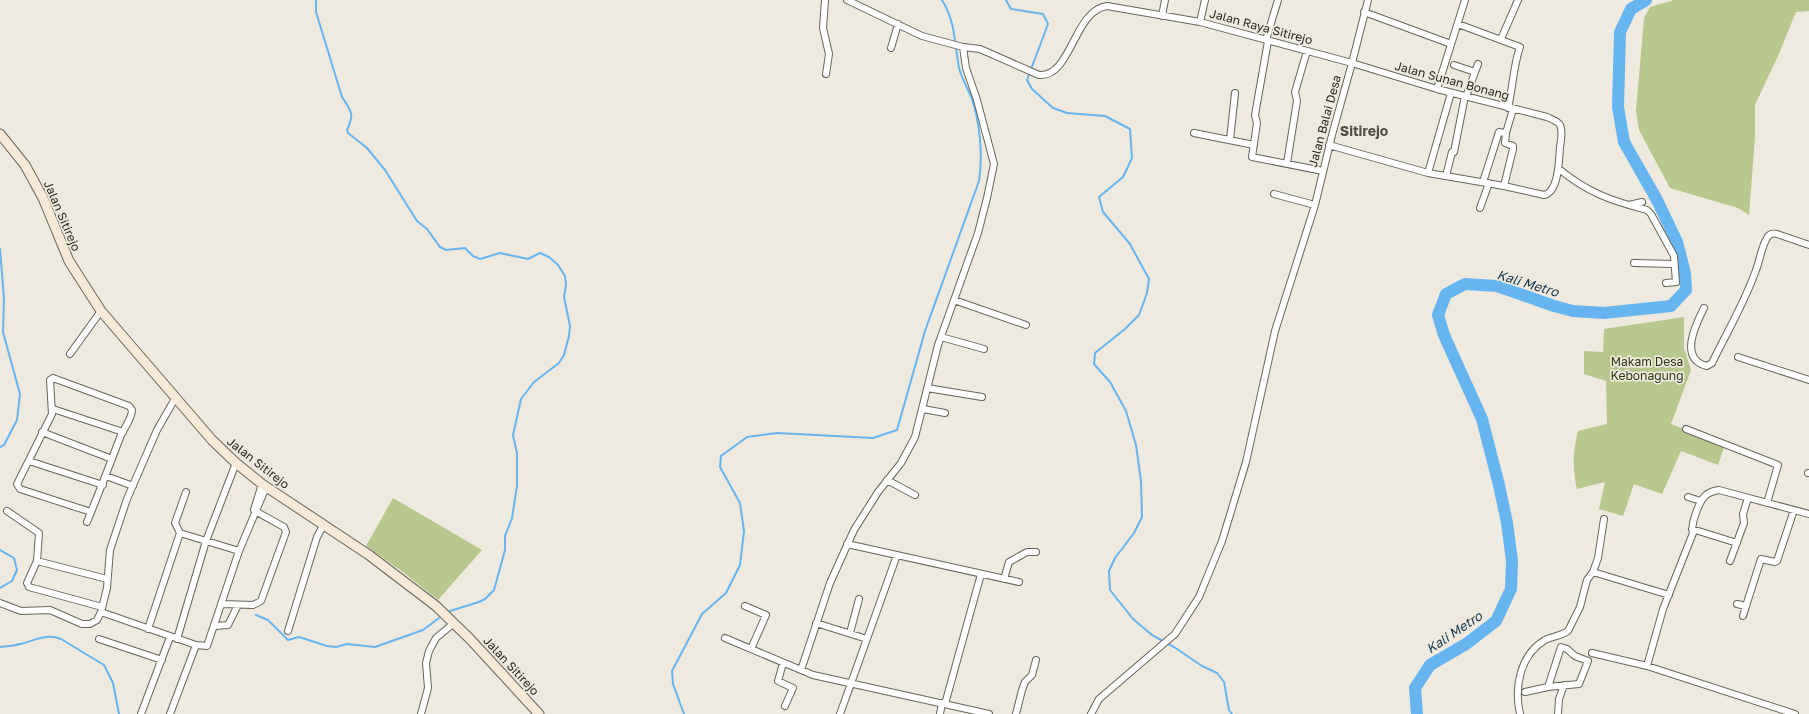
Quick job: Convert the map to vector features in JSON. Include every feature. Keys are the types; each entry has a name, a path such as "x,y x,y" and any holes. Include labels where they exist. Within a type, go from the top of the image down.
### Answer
{"main road":[{"name":"Jalan Sitirejo","path":"0,134 25,165 43,198 69,261 101,311 212,440 236,463 264,485 323,526 369,555 412,587 454,623 539,714"}],"street":[{"path":"825,0 824,28 829,54 826,74"},
{"path":"801,670 830,583 847,544 866,509 906,454 915,437 941,337 978,233 994,164 979,107 958,45 936,40 898,24 860,2 847,0"},
{"path":"1162,16 1165,0"},
{"path":"1200,22 1205,0"},
{"path":"1278,0 1267,40 1255,115 1257,123 1252,157 1323,171"},
{"path":"1352,62 1368,0"},
{"path":"1437,89 1465,0"},
{"path":"1501,39 1518,0"},
{"name":"Jalan Raya Sitirejo","path":"958,45 980,49 1019,67 1039,75 1046,76 1053,71 1086,21 1102,7 1117,7 1200,22 1352,62"},
{"path":"1364,12 1450,44"},
{"path":"891,48 898,24"},
{"path":"1458,24 1520,47 1514,69 1513,88 1505,142 1513,146 1513,149 1504,186"},
{"path":"1286,163 1297,101 1296,92 1307,51"},
{"name":"Jalan Sunan Bonang","path":"1352,62 1437,89 1547,118 1557,122 1561,130 1559,169"},
{"name":"Jalan Balai Desa","path":"1091,714 1099,699 1175,634 1199,597 1222,541 1246,462 1275,331 1315,205 1352,62"},
{"path":"1446,176 1452,152 1454,152 1465,96 1478,64"},
{"path":"1454,65 1475,72"},
{"path":"1230,140 1235,93"},
{"path":"1428,173 1451,93"},
{"path":"1480,208 1499,132 1506,133"},
{"path":"1194,133 1254,145"},
{"path":"1330,146 1428,173 1486,182 1547,195 1552,190 1559,169 1581,186 1612,201 1647,210 1651,214 1672,250 1676,282 1666,283"},
{"path":"1274,194 1315,205"},
{"path":"1627,206 1642,202"},
{"path":"1704,308 1692,333 1692,346 1694,358 1699,363 1707,366 1712,363 1740,306 1756,271 1762,247 1768,236 1777,234 1809,245"},
{"path":"1634,263 1674,264"},
{"path":"954,300 1026,325"},
{"path":"70,354 101,311"},
{"path":"941,337 984,349"},
{"path":"1738,357 1809,380"},
{"path":"87,522 106,476 123,432 132,414 131,407 53,378 50,380 53,409 52,414 17,482 19,488 91,512"},
{"path":"927,388 982,396"},
{"path":"0,603 21,611 50,610 78,623 87,625 97,620 102,610 112,542 133,486 157,430 176,397"},
{"path":"923,408 945,413"},
{"path":"53,409 123,432"},
{"path":"1686,429 1778,465 1767,503"},
{"path":"42,432 112,459"},
{"path":"29,461 102,485"},
{"path":"140,714 162,660 173,638 206,541 236,463"},
{"path":"106,476 133,486"},
{"path":"887,480 915,495"},
{"path":"7,511 39,533 37,561 28,582 29,587 102,610 173,638 196,645 207,646 223,604 239,551 255,511 258,510 264,485"},
{"path":"1647,666 1663,609 1693,533 1692,529 1701,501 1709,493 1719,490 1809,514"},
{"path":"186,492 175,524 180,533 239,551"},
{"path":"1688,497 1701,501"},
{"path":"1730,561 1737,543 1748,498"},
{"path":"1743,616 1760,560 1763,558 1775,562 1777,561 1794,510"},
{"path":"223,604 253,605 261,601 286,532 284,527 255,511"},
{"path":"1520,714 1517,688 1522,668 1527,659 1545,641 1568,631 1580,607 1587,580 1593,572 1598,558 1604,519"},
{"path":"288,631 317,536 323,526"},
{"path":"1692,529 1737,543"},
{"path":"148,629 180,533"},
{"path":"847,544 1019,582"},
{"path":"1004,578 1009,562 1027,552 1036,552"},
{"path":"840,714 897,555"},
{"path":"37,561 107,579"},
{"path":"1593,572 1669,596"},
{"path":"940,714 981,574"},
{"path":"850,633 859,599"},
{"path":"1737,604 1746,606"},
{"path":"215,626 229,624 238,605"},
{"path":"745,606 766,615 751,649"},
{"path":"422,714 428,688 426,663 429,651 436,638 454,623"},
{"path":"816,623 867,639"},
{"path":"725,638 813,675 989,714"},
{"path":"99,639 162,660"},
{"path":"170,714 196,645"},
{"path":"1525,692 1552,686 1579,684 1588,661 1575,656 1567,649 1561,647 1552,686 1559,699"},
{"path":"1592,653 1647,666 1795,714"},
{"path":"1016,714 1022,690 1032,675 1036,660"},
{"path":"783,663 778,681 793,688 784,706"},
{"path":"1558,714 1559,699 1564,686"}],"green space":[{"path":"1674,0 1809,0 1809,11 1796,12 1778,56 1755,105 1755,137 1749,215 1738,208 1670,188 1639,130 1636,111 1644,18 1650,7"},
{"name":"Makam Desa Kebonagung","path":"1684,317 1684,348 1691,370 1671,424 1725,445 1718,465 1681,451 1662,494 1634,484 1623,516 1599,509 1605,482 1577,489 1574,473 1574,453 1578,431 1607,424 1606,381 1584,374 1584,351 1603,352 1604,329"},
{"path":"393,498 482,550 438,600 403,572 366,546"}],"waterway":[{"path":"316,0 316,12 342,97 351,112 351,120 347,130 348,133 367,148 385,170 417,221 427,229 440,247 446,250 465,248 473,256 480,259 500,253 528,259 540,253 549,257 558,265 565,276 566,285 564,297 570,326 569,336 564,355 559,363 534,382 521,399 513,435 517,453 517,486 512,518 505,536 505,550 494,590 485,599 479,602 450,611"},
{"path":"684,714 673,684 672,671 702,614 726,593 740,565 744,531 740,503 720,467 721,456 747,437 777,433 873,438 897,430 925,331 979,181 981,150 977,119 972,99 959,68 950,16 942,0"},
{"path":"1006,0 1011,9 1043,14 1048,24 1027,80 1032,89 1053,108 1067,113 1105,116 1130,129 1132,158 1123,177 1099,197 1103,212 1130,244 1149,279 1147,293 1139,315 1125,329 1095,353 1094,364 1110,382 1126,411 1136,445 1141,481 1142,517 1134,533 1115,558 1109,571 1110,590 1133,619 1152,635 1174,647 1202,666 1217,673 1224,682 1229,710 1232,714"},
{"name":"Kali Metro","path":"1417,714 1415,688 1430,665 1466,644 1496,621 1511,589 1512,561 1507,523 1482,419 1444,335 1438,315 1446,294 1465,284 1497,286 1573,311 1604,313 1671,306 1686,290 1685,273 1677,242 1657,200 1624,142 1618,107 1620,32 1631,9 1646,0"},
{"path":"0,249 4,299 3,332 20,394 17,420 4,445 0,447"},
{"path":"0,550 14,558 17,570 12,581 0,588"},
{"path":"256,615 268,620 288,640 299,637 327,646 336,647 347,644 375,647 423,630 439,618"},
{"path":"0,647 17,645 46,637 56,637 61,639 104,665 113,683 119,714"}],"district":[{"name":"Sitirejo","path":"1364,131"}]}
